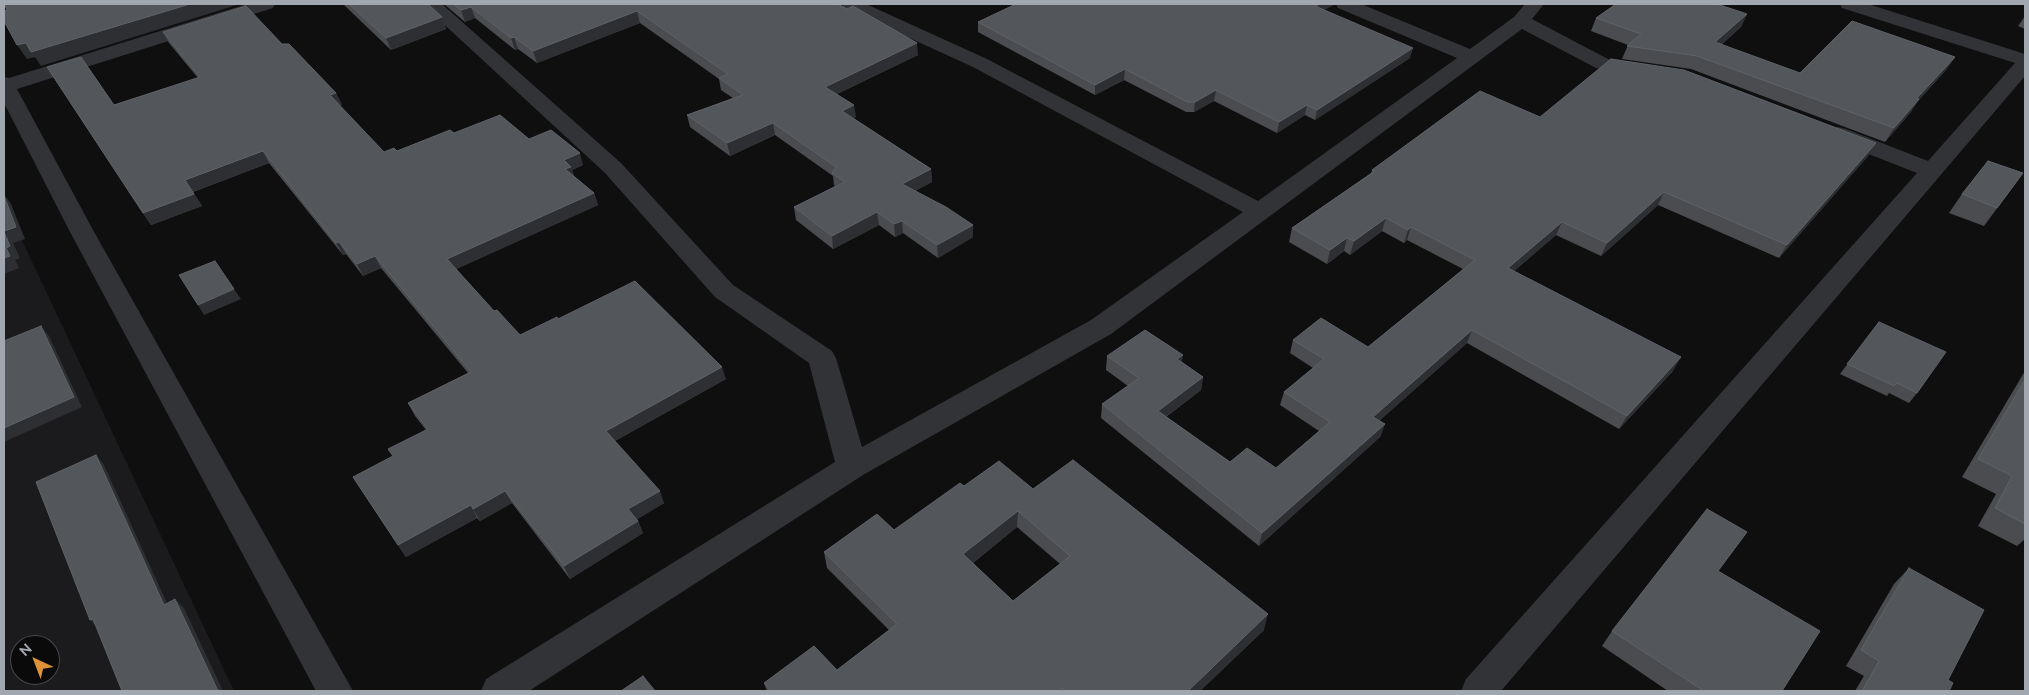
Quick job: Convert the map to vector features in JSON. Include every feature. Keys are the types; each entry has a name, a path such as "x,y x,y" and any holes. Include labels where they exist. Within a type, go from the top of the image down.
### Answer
{"street":[{"path":"266,4 4,85 81,230 335,691"},
{"path":"431,4 613,168 724,291 822,358 852,468"},
{"path":"851,4 980,63 1260,211"},
{"path":"1345,4 1473,57"},
{"path":"1849,4 2025,60"},
{"path":"499,691 852,468 1100,327 1473,57 1528,13 1603,64 1665,72"},
{"path":"1480,691 2025,64"},
{"path":"1822,128 1933,171"}],"shaded area":[{"path":"4,202 234,691 4,691"}],"building":[{"path":"4,4 190,4 31,52 26,43 17,45 4,21 4,11 7,10"},
{"path":"349,4 428,4 442,17 386,38"},
{"path":"453,4 838,4 847,9 853,6 917,43 825,87 854,105 842,111 931,169 902,184 946,207 973,225 937,245 902,221 894,224 877,212 832,236 794,207 845,182 832,173 836,167 773,123 727,143 687,115 743,95 719,78 728,74 637,11 533,51 514,37 511,38 471,7 461,10"},
{"path":"1016,4 1320,4 1315,6 1413,48 1317,110 1307,105 1279,122 1216,90 1195,102 1187,102 1125,69 1095,85 978,22"},
{"path":"1616,4 1717,4 1747,14 1715,42 1800,73 1852,21 1955,57 1917,98 1919,99 1894,128 1697,56 1627,46 1641,34 1596,18"},
{"path":"246,6 282,44 289,44 336,93 330,95 384,152 394,148 397,151 450,130 454,133 500,115 529,139 551,130 580,153 564,160 571,167 565,169 594,193 447,259 494,311 497,310 520,335 557,317 558,319 635,281 722,367 606,431 660,491 628,509 638,521 564,566 505,491 473,509 471,505 398,545 353,477 393,456 388,449 428,429 408,403 471,372 375,256 357,264 339,242 336,243 263,151 185,180 194,194 143,213 47,67 81,57 114,105 200,77 163,32"},
{"path":"1611,59 1684,70 1876,143 1787,245 1664,192 1607,243 1562,222 1508,268 1681,357 1627,416 1472,330 1373,417 1385,424 1262,533 1102,404 1139,378 1107,356 1145,330 1183,355 1177,359 1203,377 1158,411 1230,462 1247,448 1276,468 1330,422 1284,392 1324,359 1293,340 1321,318 1368,347 1475,260 1411,227 1408,230 1386,218 1354,241 1347,238 1330,250 1292,228 1375,171 1372,170 1480,91 1540,117"},
{"path":"1988,161 2023,173 1997,208 1962,194"},
{"path":"4,196 16,227 4,231"},
{"path":"4,232 10,246 6,248 10,256 4,258"},
{"path":"215,261 234,289 198,305 179,275"},
{"path":"1879,322 1946,352 1917,393 1897,383 1894,386 1847,364"},
{"path":"41,326 74,397 4,428 4,341"},
{"path":"2025,380 2025,524 1995,508 2012,476 1978,459"},
{"path":"96,455 164,605 175,599 218,691 122,691 93,619 90,620 36,482"},
{"path":"1073,460 1268,614 1188,691 1066,691 1062,688 1059,691 771,691 764,683 814,646 837,670 897,624 824,552 877,514 894,530 960,483 964,486 999,461 1033,489","holes":["1018,511 1070,556 1013,601 963,554"]},
{"path":"1707,509 1747,532 1718,571 1820,631 1782,691 1704,691 1612,631"},
{"path":"1909,568 1984,610 1948,680 1953,683 1949,691 1862,691 1879,661 1861,650"},
{"path":"643,676 655,691 621,691"}]}
